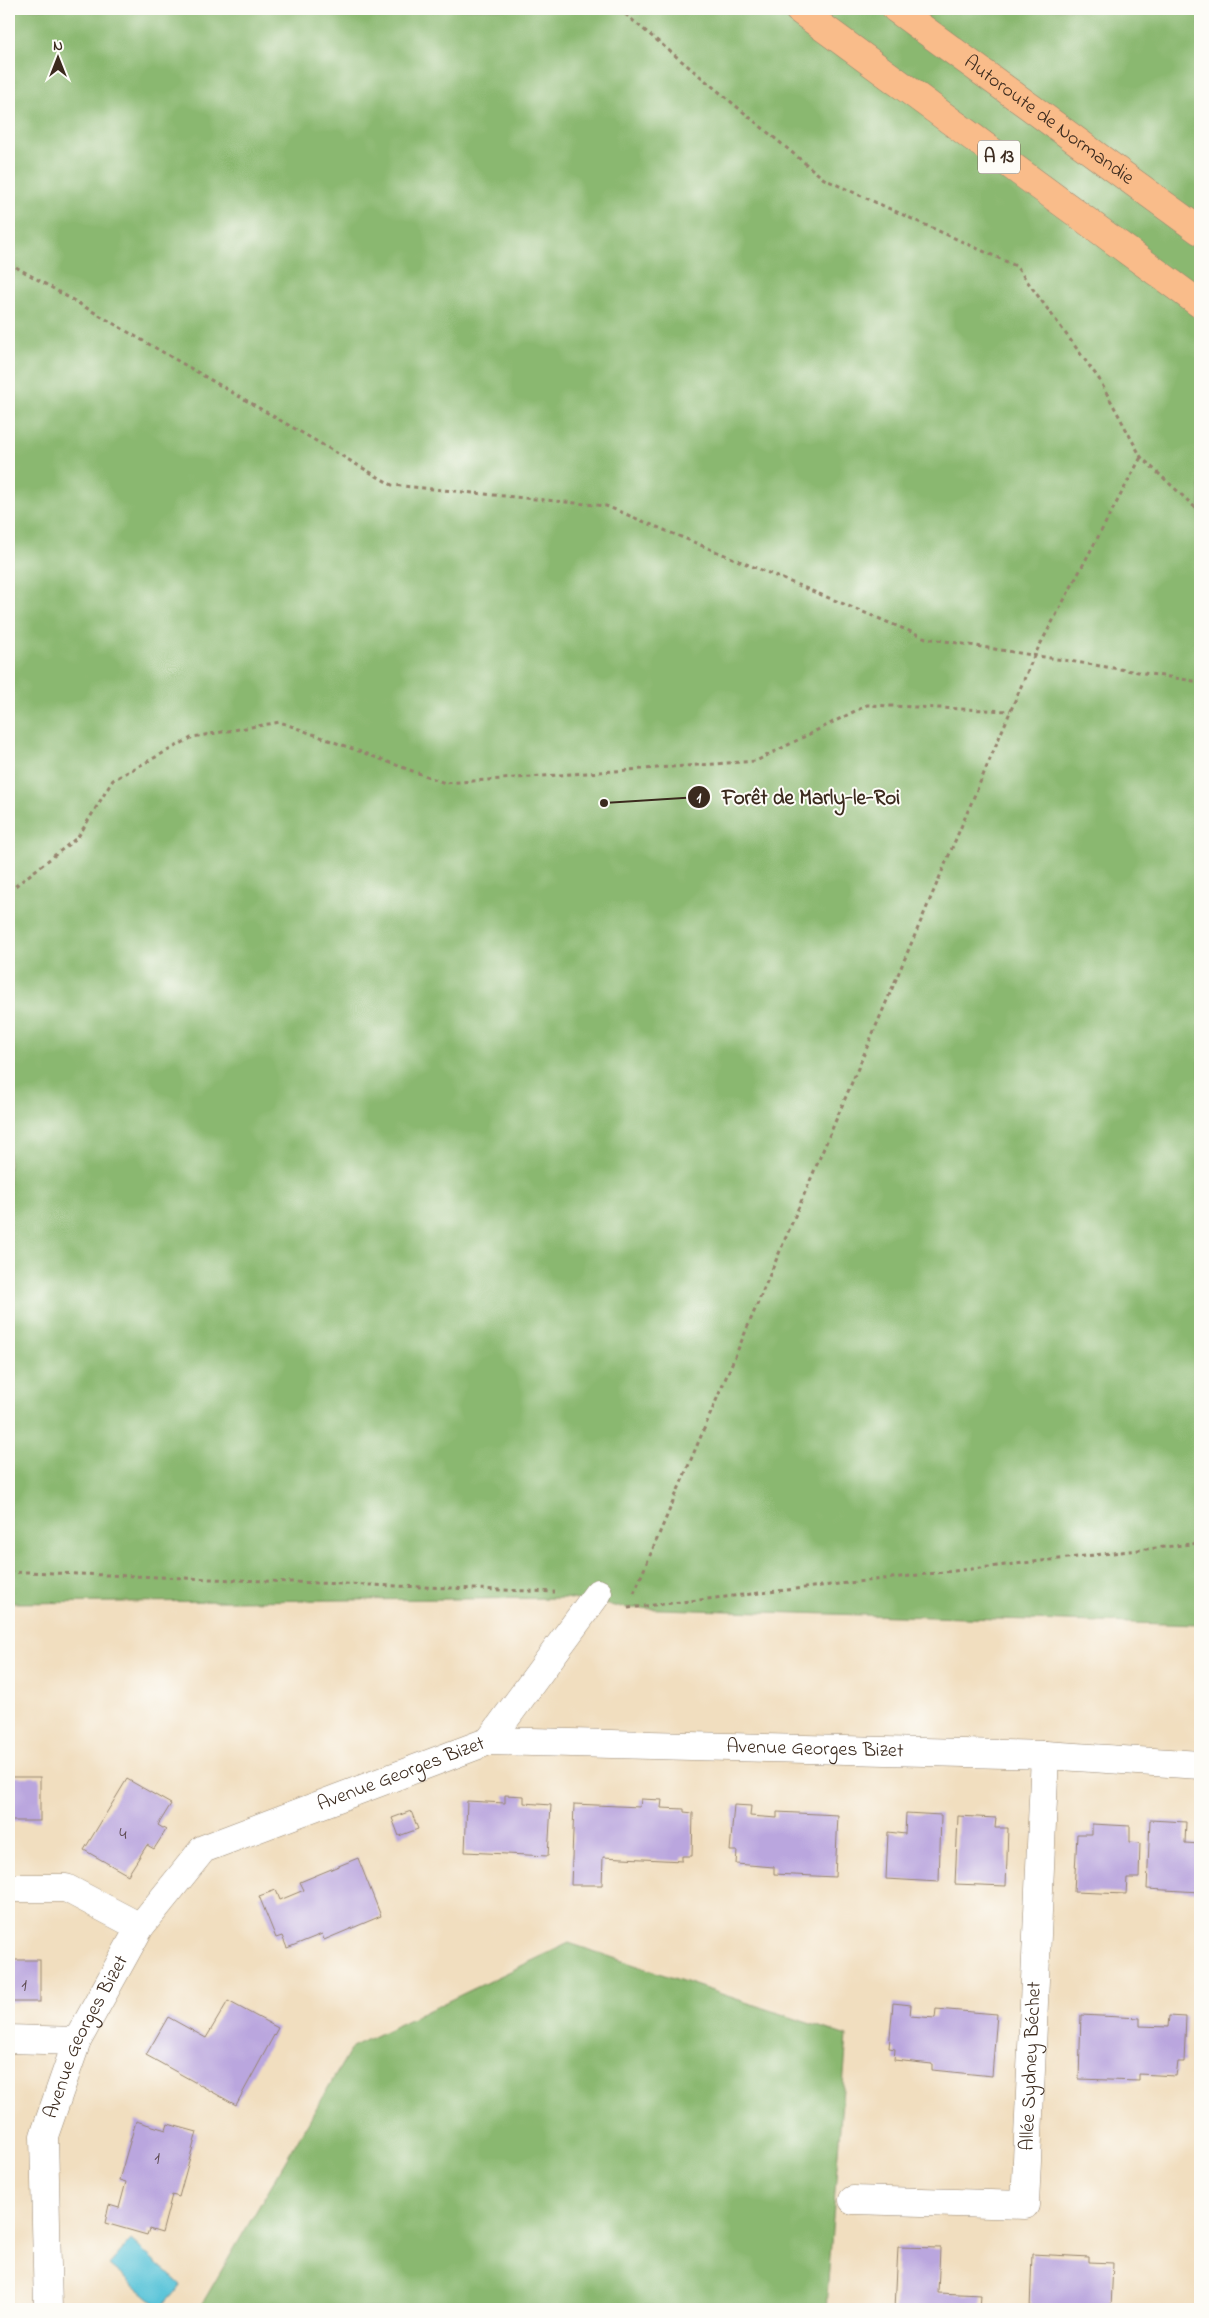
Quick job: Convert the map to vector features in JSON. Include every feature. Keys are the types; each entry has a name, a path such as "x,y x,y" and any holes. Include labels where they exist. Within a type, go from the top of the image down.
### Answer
{"highway":[{"name":"A 13","path":"798,9 1200,304"},
{"name":"Autoroute de Normandie","path":"896,9 1200,231"}],"street":[{"path":"489,1741 598,1594"},
{"name":"Avenue Georges Bizet","path":"48,2309 44,2136 77,2041 140,1927 203,1849 489,1741 1045,1755 1200,1765"},
{"name":"Allée Sydney Béchet","path":"853,2200 1024,2205 1045,1755"},
{"path":"9,1888 66,1888 140,1927"},
{"path":"9,2039 77,2041"}],"path":[{"path":"619,9 824,178 1016,266 1099,379 1141,457 1200,512"},
{"path":"9,262 392,485 606,506 926,638 1200,682"},
{"path":"628,1608 1034,656 1141,457"},
{"path":"9,891 78,837 113,780 193,736 280,722 445,783 756,761 867,705 1010,711"}],"green space":[{"path":"9,9 1200,9 1200,1625 627,1608 566,1598 9,1603"},
{"path":"569,1943 847,2036 826,2309 199,2309 352,2047"}],"water":[{"path":"131,2240 181,2285 161,2308 109,2265"}],"building":[{"path":"9,1777 40,1777 40,1821 9,1821"},
{"path":"127,1779 171,1804 158,1825 166,1830 154,1849 147,1845 128,1875 84,1850"},
{"path":"505,1795 524,1796 524,1803 551,1805 548,1856 465,1852 467,1801 505,1803"},
{"path":"641,1799 662,1800 661,1808 684,1809 684,1812 693,1813 692,1856 682,1856 682,1861 603,1857 602,1885 571,1885 574,1804 640,1807"},
{"path":"734,1805 751,1806 750,1816 777,1818 777,1812 838,1815 835,1877 774,1874 774,1867 736,1864 737,1851 730,1851"},
{"path":"411,1811 418,1829 399,1836 392,1818"},
{"path":"906,1813 941,1815 939,1882 886,1879 888,1832 905,1834"},
{"path":"958,1816 996,1818 995,1828 1008,1828 1006,1886 955,1884"},
{"path":"1150,1820 1186,1822 1185,1843 1200,1844 1200,1892 1147,1889"},
{"path":"1092,1824 1130,1826 1130,1842 1140,1843 1139,1878 1127,1878 1126,1894 1074,1892 1077,1834 1092,1834"},
{"path":"358,1858 381,1916 324,1940 322,1934 287,1948 282,1936 276,1938 259,1896 276,1890 280,1900 304,1890 300,1882"},
{"path":"9,1960 40,1960 40,2002 9,2002"},
{"path":"228,2001 278,2028 236,2105 146,2055 168,2017 206,2038"},
{"path":"893,2003 911,2005 910,2016 935,2018 936,2009 997,2014 992,2076 932,2070 932,2064 894,2060 895,2049 889,2048"},
{"path":"1081,2015 1140,2018 1140,2026 1168,2027 1169,2016 1186,2017 1184,2062 1178,2062 1176,2076 1139,2074 1139,2081 1079,2079"},
{"path":"136,2121 166,2130 168,2124 197,2132 179,2197 172,2195 162,2233 149,2229 147,2235 105,2223 109,2205 119,2208 126,2182 119,2180"},
{"path":"898,2247 940,2248 938,2293 981,2295 980,2309 895,2309"},
{"path":"1032,2254 1089,2257 1089,2262 1113,2263 1111,2309 1030,2309"}],"place":[{"name":"Forêt de Marly-le-Roi","path":"604,803"}]}
